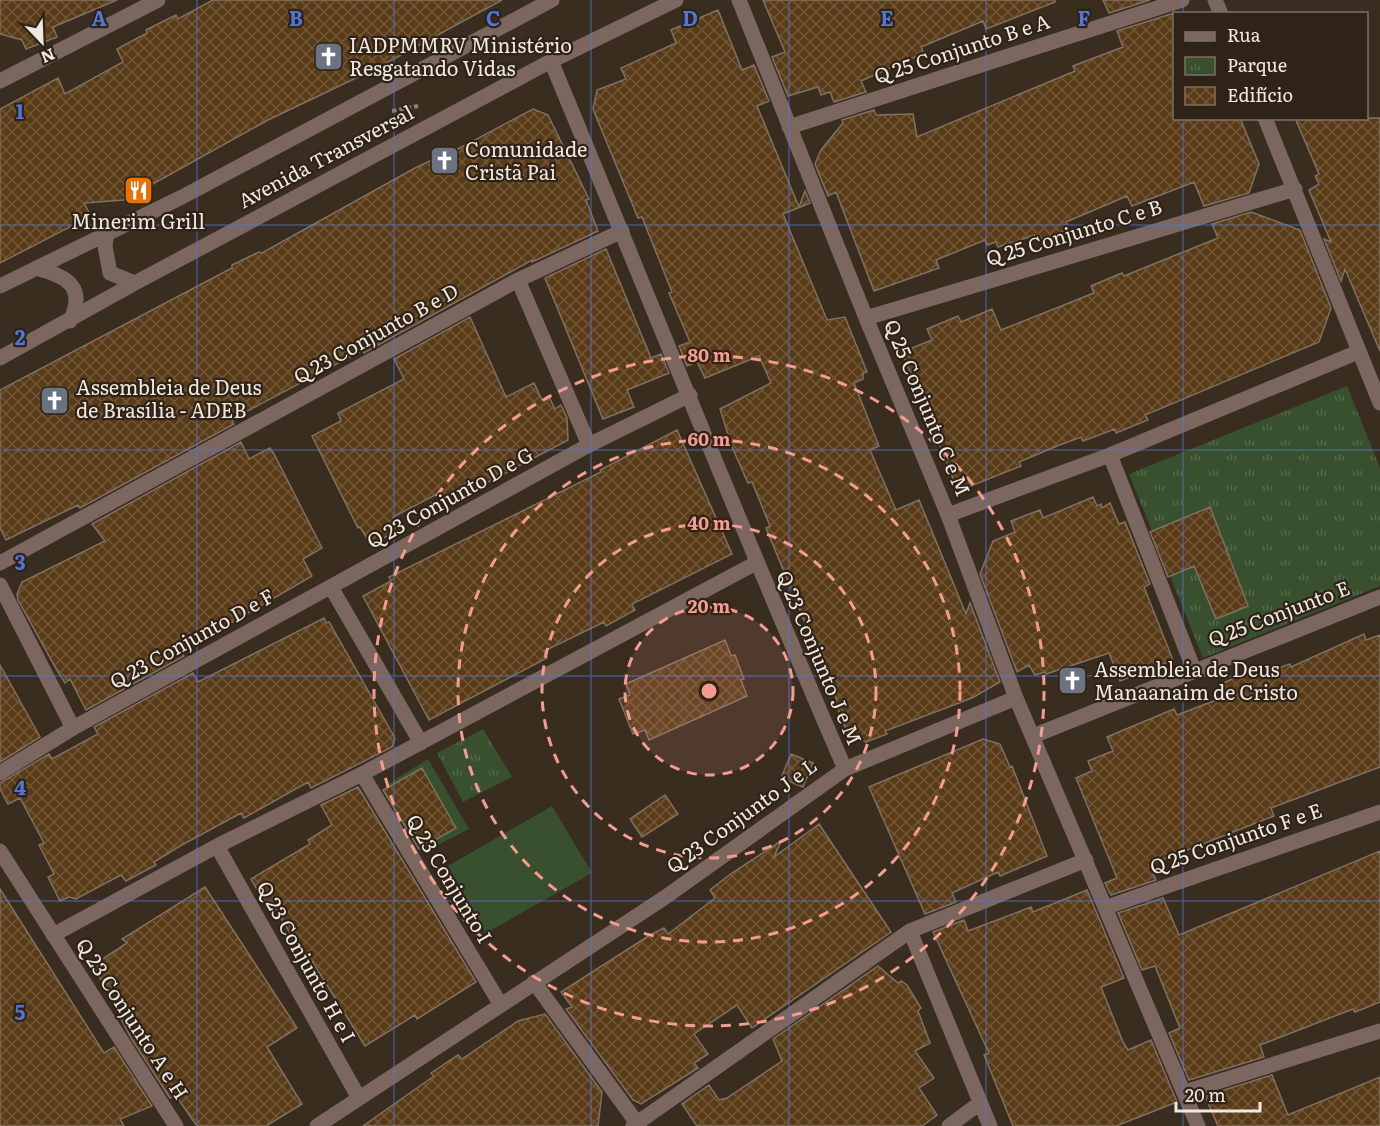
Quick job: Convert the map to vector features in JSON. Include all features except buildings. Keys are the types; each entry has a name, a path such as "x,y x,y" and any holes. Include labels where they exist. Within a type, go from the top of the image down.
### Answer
{"street":[{"path":"0,81 158,0"},
{"name":"Avenida Transversal","path":"0,286 182,197 535,4 552,0"},
{"name":"Avenida Transversal","path":"0,358 135,283 551,61 676,0"},
{"name":"Q 25 Conjunto C e M","path":"739,0 866,318 948,515 1016,698 1107,907 1198,1126"},
{"name":"Q 25 Conjunto B e A","path":"789,127 1182,0"},
{"name":"Q 23 Conjunto J e M","path":"551,61 690,395 756,563 845,769"},
{"path":"1266,120 1380,403"},
{"name":"Q 25 Conjunto C e B","path":"866,318 1295,189"},
{"name":"Q 23 Conjunto B e D","path":"0,563 518,280 622,231"},
{"path":"107,234 105,246 110,273 135,283"},
{"path":"36,268 63,275 74,290 77,307 70,321"},
{"path":"518,280 589,445"},
{"path":"948,515 1110,455 1358,352"},
{"name":"Q 23 Conjunto D e G","path":"331,587 589,445 690,395"},
{"path":"1110,455 1194,670"},
{"path":"53,935 217,846 421,743 756,563"},
{"path":"0,585 73,728"},
{"path":"331,587 421,743"},
{"name":"Q 23 Conjunto D e F","path":"0,773 73,728 331,587"},
{"name":"Q 25 Conjunto E","path":"1033,736 1380,597"},
{"name":"Q 23 Conjunto J e L","path":"317,1126 664,898 845,769 1016,698"},
{"name":"Q 23 Conjunto I","path":"362,774 501,1005"},
{"name":"Q 25 Conjunto F e E","path":"1107,907 1380,812"},
{"name":"Q 23 Conjunto H e I","path":"217,846 359,1098"},
{"name":"Q 23 Conjunto A e H","path":"0,851 176,1126"},
{"path":"534,982 635,1124 910,931 1086,860"},
{"path":"910,931 990,1126"},
{"path":"1185,1092 1380,1031"},
{"path":"949,1126 980,1103"}],"green space":[{"path":"1347,386 1380,468 1380,586 1203,658 1129,474"},
{"path":"483,729 512,777 463,802 437,753"},
{"path":"428,759 469,829 426,851 386,785"},
{"path":"552,806 592,873 486,933 448,866"}],"place":[{"name":"IADPMMRV Ministério Resgatando Vidas","path":"328,57"},
{"name":"Comunidade Cristã Pai","path":"444,161"},
{"name":"Minerim Grill","path":"138,191"},
{"name":"Assembleia de Deus de Brasília - ADEB","path":"55,400"},
{"name":"Assembleia de Deus Manaanaim de Cristo","path":"1073,681"}]}
